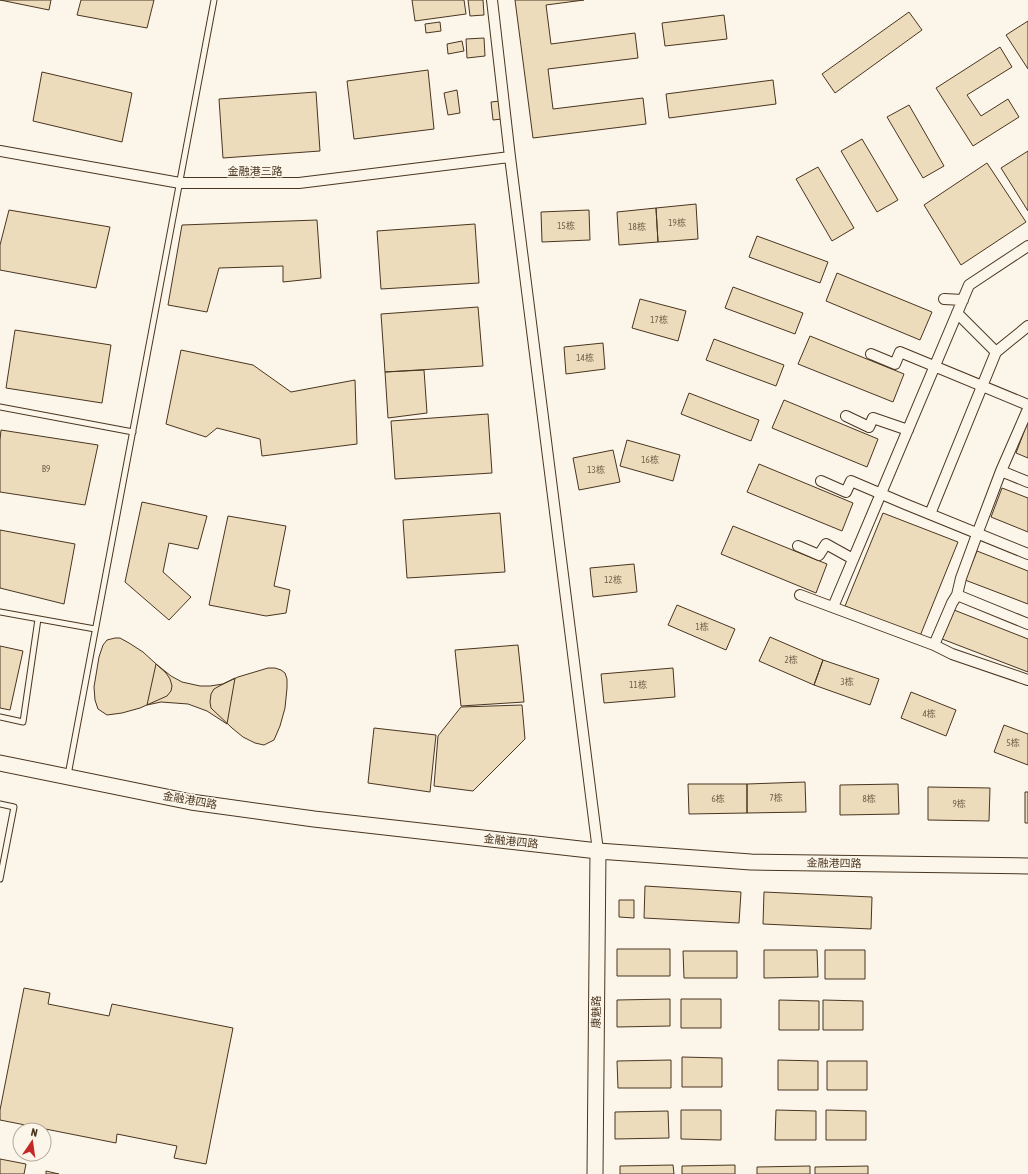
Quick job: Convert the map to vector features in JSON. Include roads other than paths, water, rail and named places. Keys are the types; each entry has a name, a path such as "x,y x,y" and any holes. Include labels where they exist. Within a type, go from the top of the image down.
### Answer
{"street":[{"path":"492,0 510,157 598,851"},
{"name":"金融港三路","path":"0,151 180,183 299,183 510,157"},
{"path":"833,607 969,285 1028,246"},
{"path":"944,299 963,300"},
{"path":"957,313 996,352"},
{"path":"930,514 996,352 1028,326"},
{"path":"870,354 895,364 900,352 1028,405"},
{"path":"934,645 952,603 958,595 962,578 977,534 1001,471 1028,409"},
{"path":"846,416 869,427 873,418 908,430"},
{"path":"1001,471 1028,482"},
{"path":"821,481 846,492 851,480 881,494 1028,554"},
{"path":"798,546 819,555 826,544 853,559"},
{"path":"800,595 934,645 952,654 1028,680"},
{"path":"958,595 1028,624"},
{"name":"金融港四路","path":"0,763 191,802 314,819 598,851 751,862 1028,866"},
{"name":"康魅路","path":"595,1174 598,851"}],"lane":[{"path":"68,776 214,0"},
{"path":"0,408 133,432"},
{"path":"0,612 95,629"},
{"path":"0,717 23,722 38,619"},
{"path":"0,804 14,807 0,879"}]}
